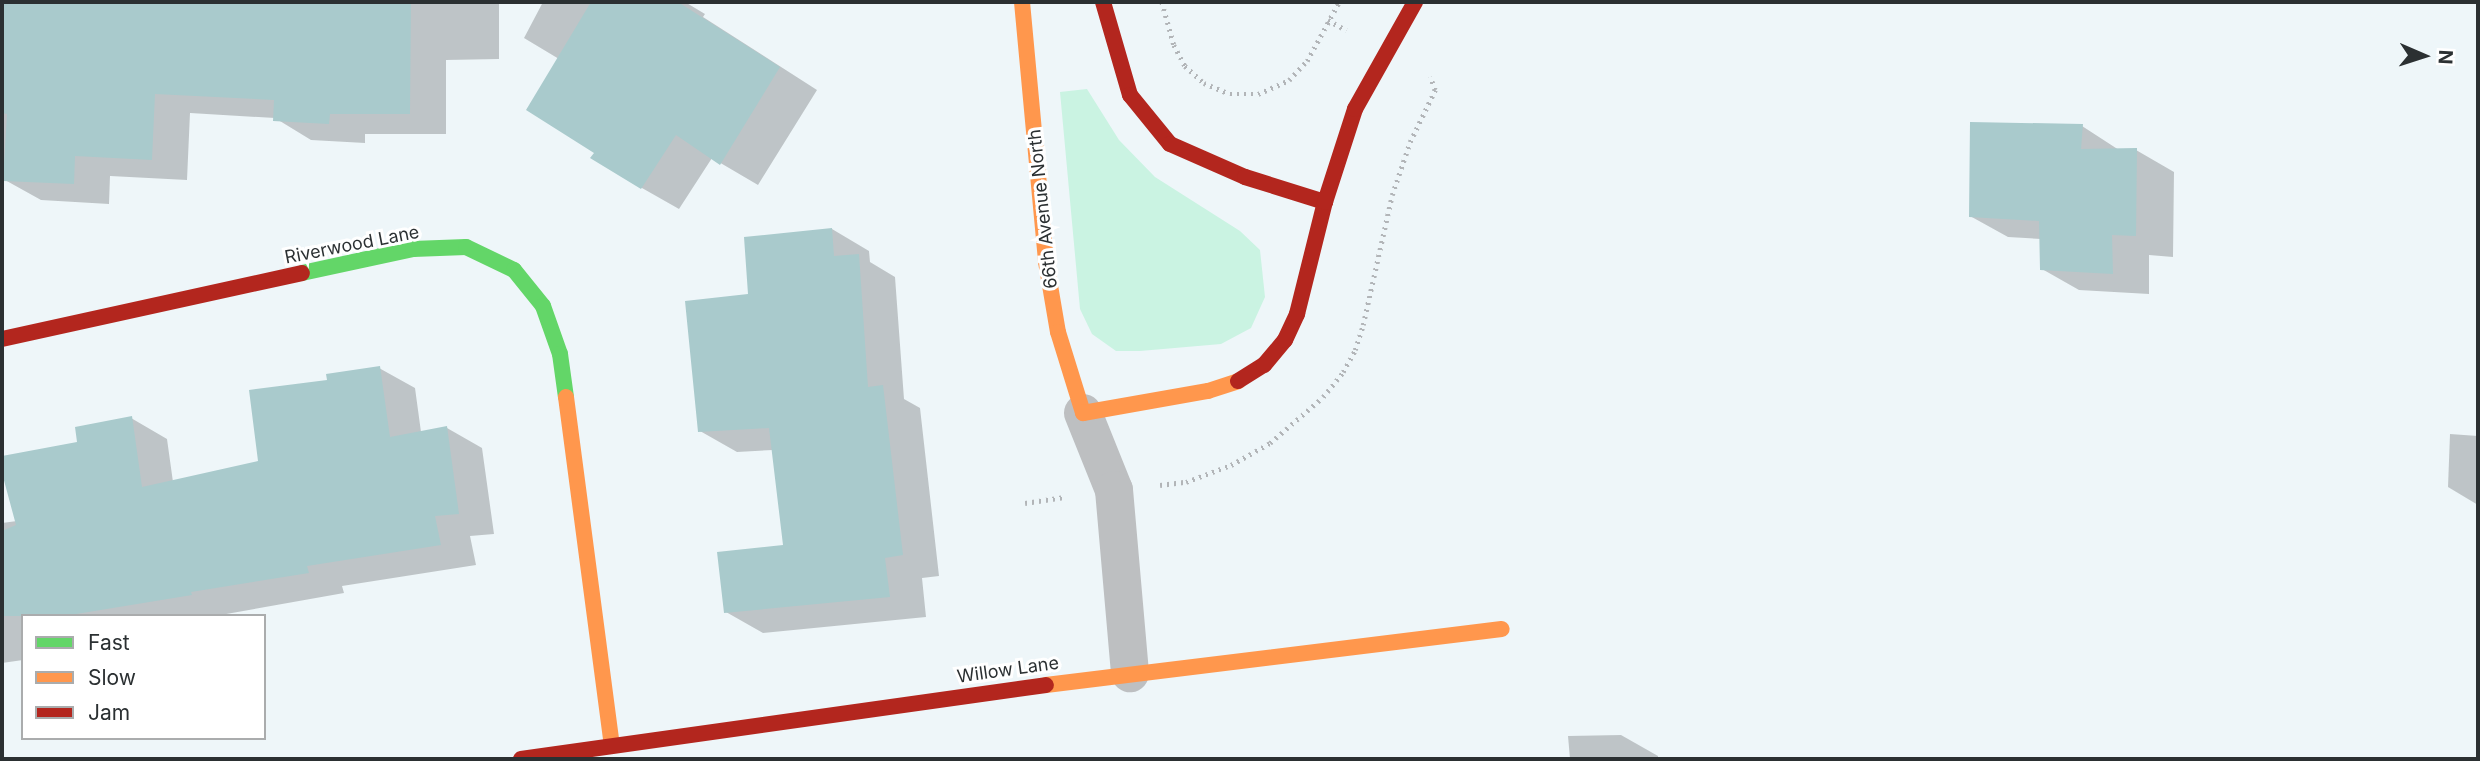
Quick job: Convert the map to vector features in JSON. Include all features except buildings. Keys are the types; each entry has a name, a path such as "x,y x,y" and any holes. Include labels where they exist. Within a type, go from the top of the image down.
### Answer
{"street":[{"name":"66th Avenue North","path":"1022,2 1046,262 1058,332 1083,413 1114,490 1130,673"},
{"path":"1103,2 1130,95 1170,144 1245,177 1325,202"},
{"path":"1083,413 1208,391 1240,381 1264,365 1285,341 1297,314 1325,202 1355,109 1415,2"},
{"name":"Riverwood Lane","path":"2,339 413,250 466,247 514,270 543,306 560,354 612,745"},
{"name":"Willow Lane","path":"521,759 1130,673 1502,629"}],"path":[{"path":"1162,2 1174,45 1185,66 1203,83 1230,94 1258,94 1289,80 1307,61 1339,2"}],"green space":[{"path":"1087,89 1119,140 1155,177 1240,231 1260,250 1265,297 1251,328 1221,344 1140,351 1116,351 1092,334 1080,309 1060,92"}],"traffic: fast":[{"path":"302,273 413,249 466,247 514,270 543,306 560,354 566,397"}],"traffic: slow":[{"path":"1022,2 1046,262 1058,332 1083,413 1208,391 1238,381"},
{"path":"566,397 612,745"},
{"path":"1046,685 1502,629"}],"traffic: jam":[{"path":"1103,2 1130,95 1170,144 1245,177 1325,202"},
{"path":"1238,381 1264,365 1285,340 1297,314 1325,202 1355,109 1415,2"},
{"path":"2,339 302,273"},
{"path":"521,759 1046,685"}]}
